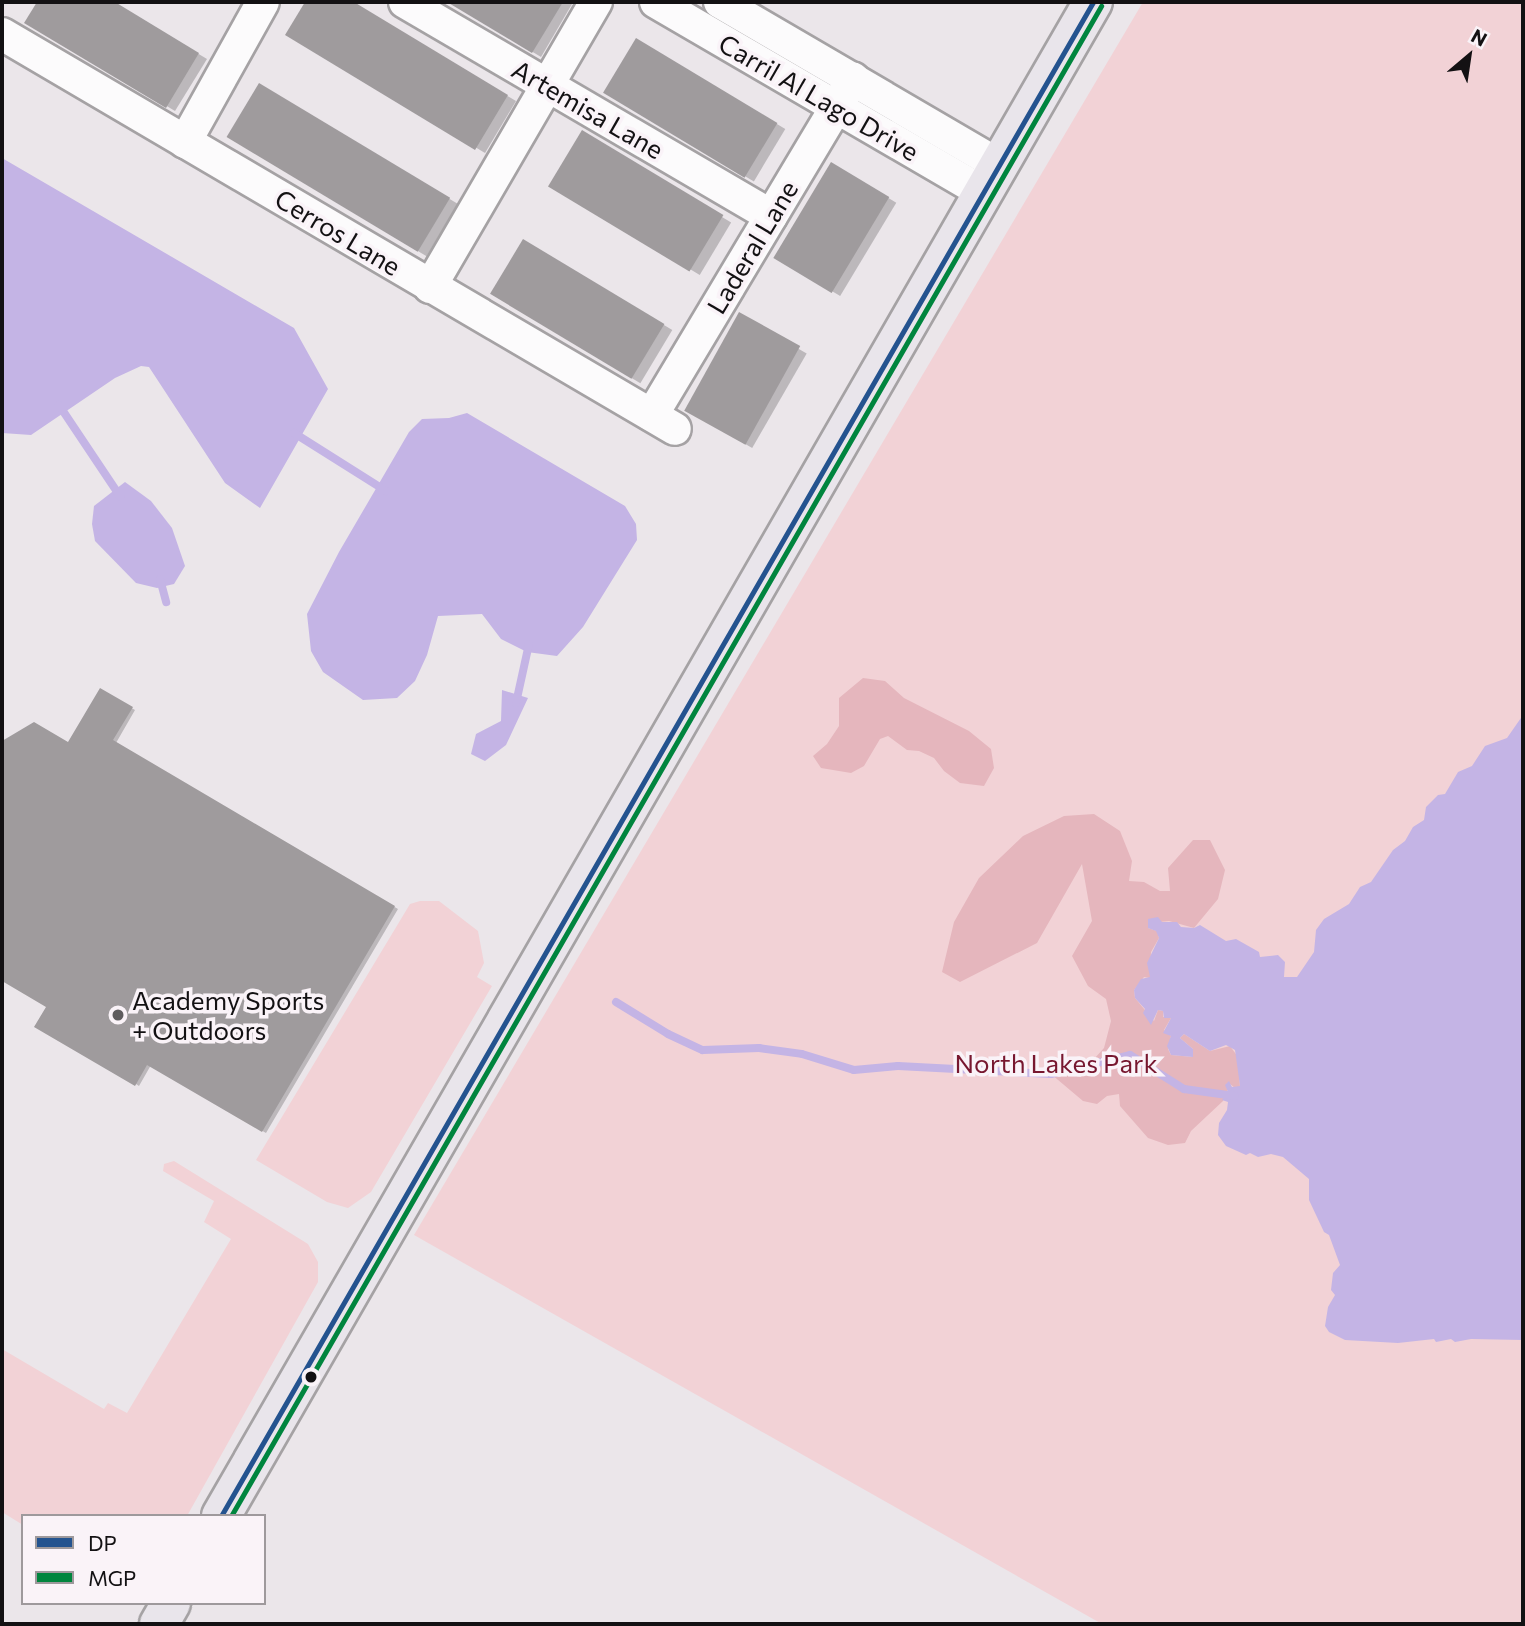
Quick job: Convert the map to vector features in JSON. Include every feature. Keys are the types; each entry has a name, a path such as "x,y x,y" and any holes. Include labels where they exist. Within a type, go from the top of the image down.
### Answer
{"main road":[{"path":"223,1514 1093,2"},
{"path":"159,1624 170,1605"}],"street":[{"path":"186,142 263,2"},
{"name":"Artemisa Lane","path":"405,2 771,215"},
{"path":"430,287 596,2"},
{"name":"Carril Al Lago Drive","path":"656,2 836,106 990,178"},
{"name":"Carril Al Lago Drive","path":"720,2 853,79 990,178"},
{"name":"Cerros Lane","path":"2,34 664,422"},
{"name":"Laderal Lane","path":"664,422 771,215 853,79"}],"green space":[{"name":"North Lakes Park","path":"1143,2 1523,2 1523,1624 1102,1624 414,1235"},
{"path":"439,901 478,931 484,963 477,977 492,986 371,1192 348,1208 327,1202 256,1160 410,904"},
{"path":"174,1161 308,1244 318,1262 318,1282 188,1514 21,1514 21,1524 2,1512 2,1349 104,1409 108,1403 127,1413 231,1239 204,1222 214,1201 163,1171 164,1164"}],"shaded area":[{"path":"2,158 294,328 328,389 260,508 225,483 149,367 141,366 115,378 31,435 2,433"},
{"path":"467,413 625,506 636,524 637,540 583,627 557,656 527,652 501,639 482,614 438,616 427,655 415,681 397,698 363,700 323,672 311,651 307,614 339,552 409,432 422,419 449,418"},
{"path":"125,482 151,501 172,528 185,566 174,584 157,588 136,583 95,541 92,524 94,506"},
{"path":"863,678 885,681 904,698 969,731 991,749 994,768 984,786 960,783 944,771 934,758 919,751 907,750 888,736 880,739 864,766 851,773 821,768 813,756 827,744 839,726 839,698"},
{"path":"502,690 528,698 506,745 485,761 471,754 476,734 501,721"},
{"path":"1523,715 1523,1340 1471,1339 1455,1342 1451,1339 1436,1342 1434,1339 1398,1343 1345,1340 1329,1332 1325,1326 1328,1307 1335,1295 1331,1290 1333,1273 1340,1265 1329,1235 1324,1232 1309,1200 1309,1179 1283,1157 1271,1154 1258,1157 1250,1153 1246,1155 1226,1146 1218,1135 1219,1123 1227,1110 1228,1102 1222,1100 1228,1092 1225,1085 1229,1081 1232,1087 1240,1086 1235,1050 1226,1045 1210,1051 1184,1034 1180,1038 1193,1049 1193,1057 1171,1055 1167,1046 1171,1036 1163,1033 1171,1018 1164,1018 1163,1011 1158,1010 1151,1025 1143,1013 1145,1009 1135,998 1134,990 1141,979 1150,977 1147,963 1159,938 1156,931 1148,928 1148,919 1158,917 1162,922 1177,922 1181,927 1194,928 1200,925 1226,941 1236,939 1259,952 1260,957 1278,955 1285,962 1284,977 1297,977 1314,952 1316,930 1324,919 1349,904 1360,887 1371,882 1393,850 1405,841 1413,827 1424,820 1426,807 1438,795 1445,794 1458,772 1472,766 1485,746 1507,738"},
{"path":"1094,814 1120,831 1132,861 1129,881 1144,882 1160,891 1170,891 1168,868 1193,840 1210,840 1225,870 1218,899 1194,928 1169,921 1149,923 1148,928 1157,931 1159,938 1151,952 1150,978 1144,977 1134,990 1135,998 1154,1021 1158,1010 1163,1011 1163,1017 1171,1018 1164,1030 1171,1036 1168,1049 1171,1055 1193,1057 1193,1049 1180,1038 1184,1034 1210,1051 1230,1046 1238,1057 1240,1087 1235,1088 1230,1084 1223,1101 1191,1131 1185,1143 1168,1145 1148,1138 1120,1106 1119,1094 1107,1096 1097,1104 1083,1101 1051,1074 1056,1064 1071,1057 1094,1059 1104,1048 1111,1021 1106,999 1088,986 1072,956 1092,921 1082,864 1037,943 960,982 942,972 954,922 979,878 1023,836 1064,816"}],"building":[{"path":"37,2 115,2 199,53 166,108 24,23"},
{"path":"305,2 354,2 508,95 475,150 285,35"},
{"path":"447,2 563,2 532,53"},
{"path":"636,38 777,123 744,178 603,93"},
{"path":"259,83 450,198 418,252 227,137"},
{"path":"582,130 723,215 689,272 548,187"},
{"path":"831,162 889,197 832,293 773,258"},
{"path":"523,239 664,324 631,379 490,294"},
{"path":"739,312 800,346 745,445 684,411"},
{"path":"100,688 133,707 113,740 395,906 262,1132 147,1065 135,1086 34,1027 46,1007 2,981 2,741 34,722 68,742"}],"waterway":[{"path":"59,405 120,496"},
{"path":"294,433 386,491"},
{"path":"160,579 166,602"},
{"path":"516,703 529,644"},
{"path":"616,1002 668,1034 703,1050 759,1048 802,1054 854,1070 898,1066 1051,1074 1130,1055 1184,1089 1235,1096"}],"transit line":[{"name":"DP","path":"222,1514 1093,2"},
{"name":"MGP","path":"232,1514 1101,6"}],"place":[{"name":"Academy Sports + Outdoors","path":"118,1015"}]}
